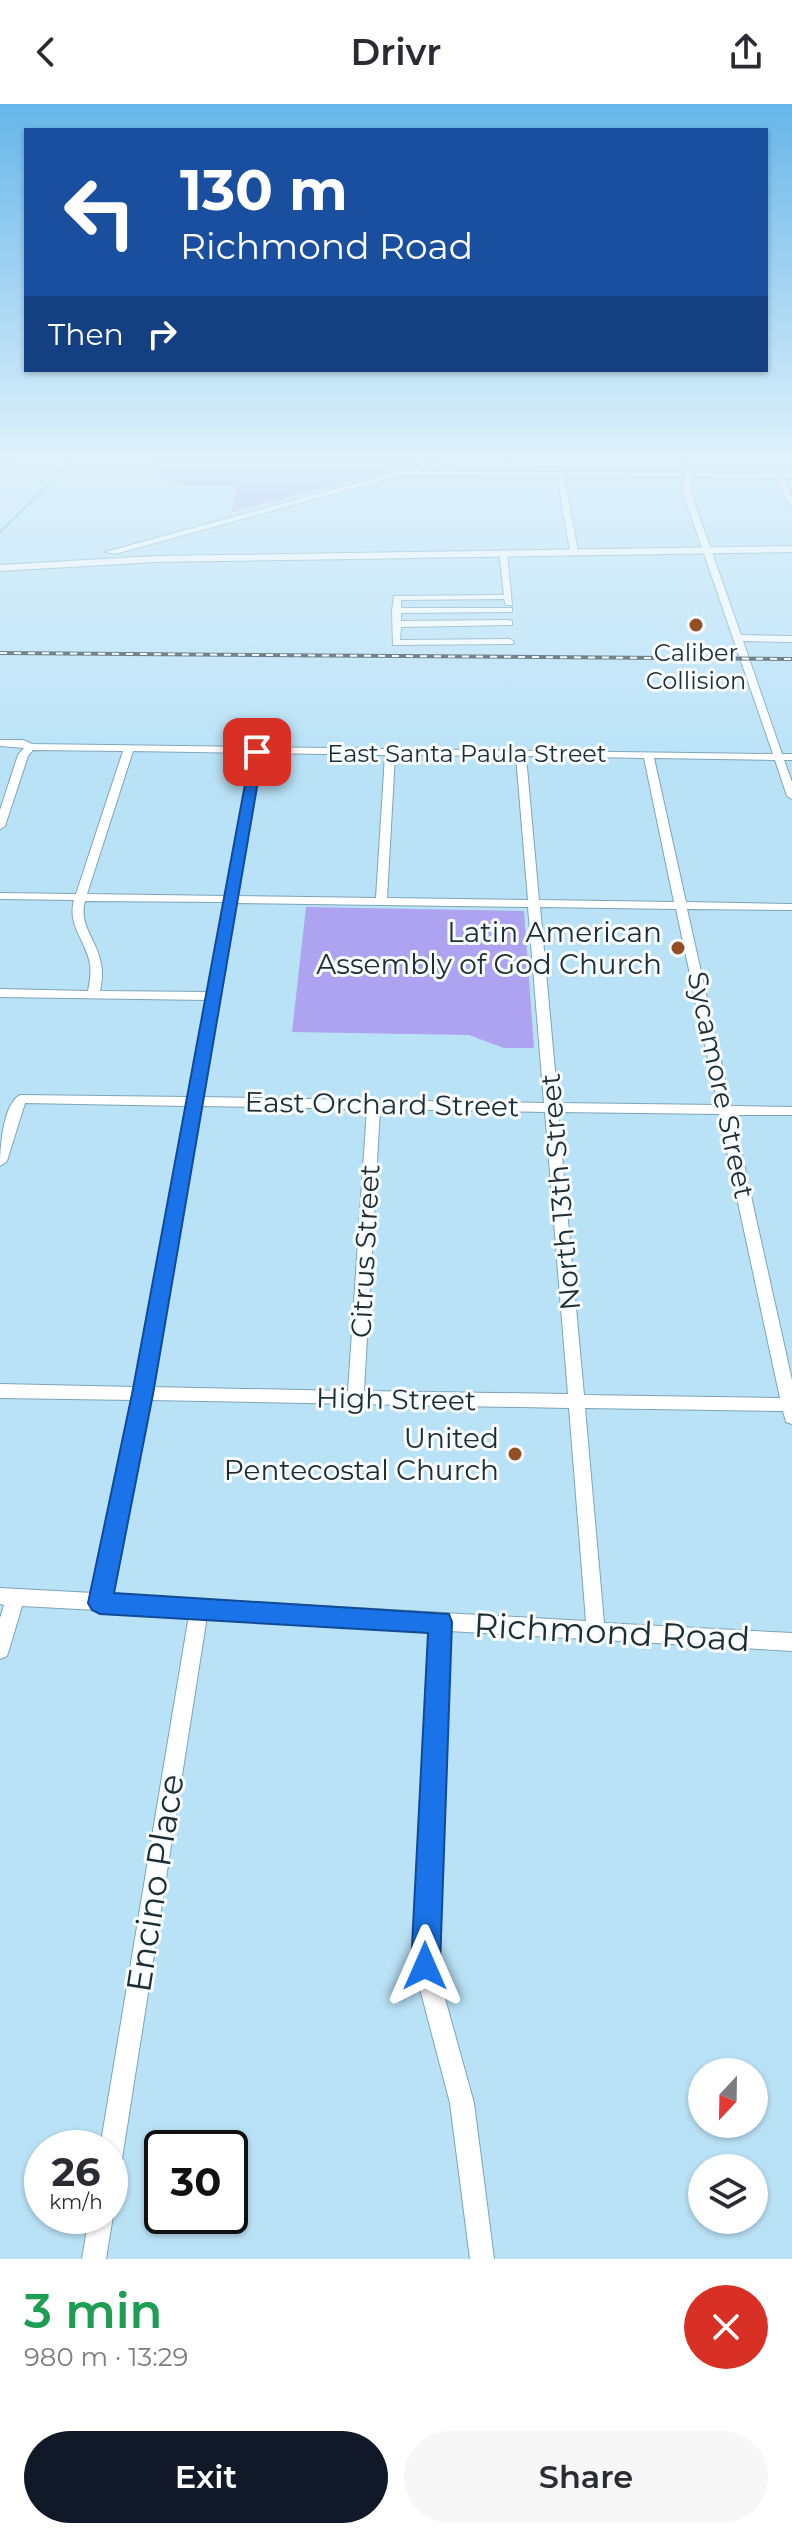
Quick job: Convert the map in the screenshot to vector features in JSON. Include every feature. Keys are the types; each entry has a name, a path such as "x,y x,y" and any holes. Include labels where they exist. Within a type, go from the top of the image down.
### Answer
{"street":[{"path":"0,566 58,563"},
{"path":"0,566 76,563"},
{"path":"504,563 508,597 509,610 510,644 396,643 397,598 508,597"},
{"path":"711,563 792,796"},
{"path":"396,611 509,610"},
{"path":"396,624 509,623"},
{"path":"737,638 792,639"},
{"name":"East Santa Paula Street","path":"0,743 23,743 30,747 257,752 792,757"},
{"path":"0,826 23,755 30,747"},
{"path":"93,995 97,960 77,919 81,897 129,748"},
{"path":"100,1603 142,1394 257,752"},
{"path":"381,902 390,752"},
{"name":"North 13th Street","path":"521,753 596,1631"},
{"name":"Sycamore Street","path":"648,755 791,1409"},
{"path":"0,896 792,907"},
{"path":"0,993 212,996"},
{"name":"East Orchard Street","path":"0,1161 20,1099 792,1111"},
{"name":"Citrus Street","path":"356,1398 374,1104"},
{"name":"High Street","path":"0,1391 791,1409"},
{"path":"0,1650 7,1597"},
{"name":"Richmond Road","path":"7,1597 792,1642"},
{"name":"Encino Place","path":"115,2130 199,1608"},
{"path":"440,1622 425,1966 462,2103 482,2259"},
{"path":"94,2259 98,2234"}],"shaded area":[{"path":"306,907 524,911 534,1048 504,1048 469,1035 292,1032"}],"railway":[{"path":"0,653 792,659"}],"place":[{"name":"Caliber Collision","path":"696,625"},
{"name":"Latin American Assembly of God Church","path":"678,948"},
{"name":"United Pentecostal Church","path":"515,1454"}],"route":[{"path":"257,752 142,1394 100,1603 440,1622 426,1887 425,1966"}]}
